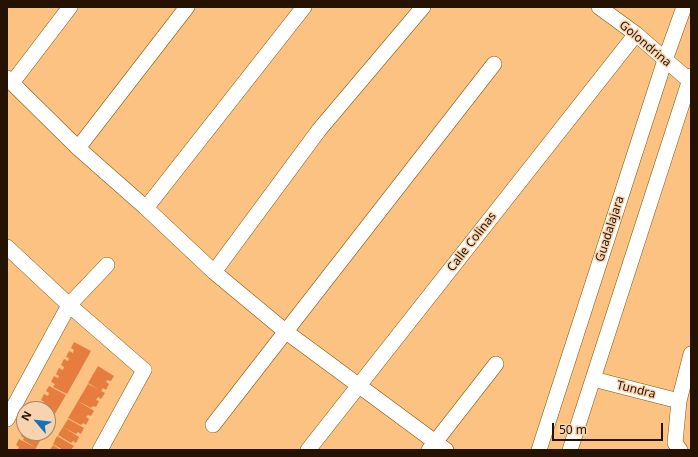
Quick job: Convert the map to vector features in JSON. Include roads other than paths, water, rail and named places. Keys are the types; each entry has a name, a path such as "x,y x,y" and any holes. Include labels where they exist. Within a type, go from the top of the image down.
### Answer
{"street":[{"path":"70,7 9,81 78,148 146,208 214,272 285,331 359,385 437,447 496,364"},
{"path":"78,148 187,7"},
{"path":"146,208 304,7"},
{"path":"214,272 320,130 423,7"},
{"name":"Golondrina","path":"599,7 636,34 690,80"},
{"name":"Guadalajara","path":"539,450 665,60 684,7"},
{"name":"Calle Colinas","path":"308,450 636,34"},
{"path":"213,424 494,64"},
{"path":"570,450 690,80"},
{"path":"7,247 69,305 144,370 100,450"},
{"path":"7,419 69,305 106,265"},
{"path":"680,450 676,443 679,401 691,354"},
{"name":"Tundra","path":"593,379 679,401"}]}
